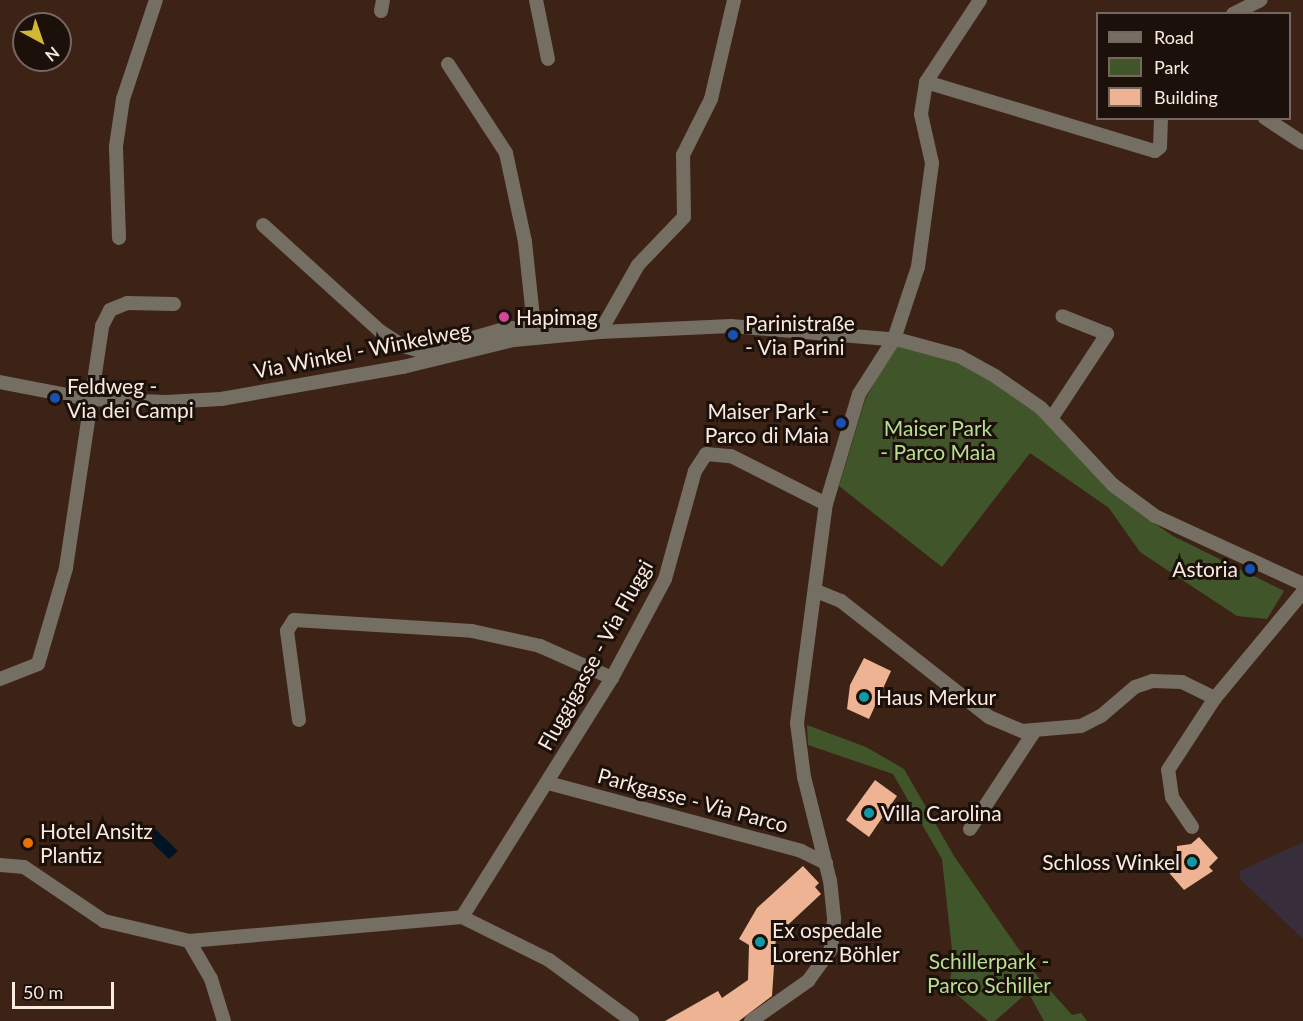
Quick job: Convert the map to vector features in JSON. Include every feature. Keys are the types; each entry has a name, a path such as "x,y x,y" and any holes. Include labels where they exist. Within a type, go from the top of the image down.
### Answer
{"street":[{"path":"119,238 116,146 123,99 156,0"},
{"path":"536,0 548,59"},
{"path":"600,332 638,265 684,217 683,155 711,99 734,0"},
{"path":"750,1021 808,981 825,962 834,918 826,863 804,777 796,723 816,591 826,504 859,394 894,339 918,267 930,193 932,163 921,114 926,82 981,0"},
{"path":"1237,12 1261,0"},
{"path":"448,64 506,153 525,242 534,326"},
{"path":"926,82 1155,151 1160,147 1161,120"},
{"path":"1268,120 1303,143"},
{"path":"263,225 380,332 403,346 423,352 507,328 534,326 583,334"},
{"path":"0,679 38,664 66,568 88,399 102,326 110,310 127,303 174,304"},
{"path":"1051,419 1107,334 1062,316"},
{"name":"Via Winkel - Winkelweg","path":"0,382 88,399 221,399 402,367 514,340 600,332 731,326 894,339 959,356 995,376 1051,419 1113,486 1155,516 1303,584"},
{"name":"Fluggigasse - Via Fluggi","path":"462,917 612,678 665,579 695,471 706,454 731,456 826,504"},
{"path":"816,591 841,601 989,717 1034,732 1081,726 1101,716 1135,687 1152,681 1182,682 1215,698"},
{"path":"1192,827 1172,797 1168,770 1215,698 1303,592"},
{"path":"299,720 286,631 294,620 472,631 540,646 612,678"},
{"path":"970,829 1034,732"},
{"name":"Parkgasse - Via Parco","path":"548,783 801,851 826,863"},
{"path":"0,865 24,867 104,921 189,941 462,917 549,960 632,1021"},
{"path":"189,941 211,979 224,1021"}],"shaded area":[{"path":"1303,842 1303,939 1240,879 1240,871"}],"green space":[{"name":"Maiser Park - Parco Maia","path":"896,341 958,358 1038,411 1138,512 1173,536 1284,591 1267,619 1237,616 1140,552 1109,508 1030,453 942,567 839,486 865,400"},
{"name":"Schillerpark - Parco Schiller","path":"807,725 866,747 904,769 954,856 1038,977 1072,1015 1081,1013 1087,1021 1044,1021 1028,992 995,1021 988,1021 949,988 953,959 942,859 893,774 808,745"}],"water":[{"path":"152,826 178,851 169,859 143,834"}],"building":[{"name":"Haus Merkur","path":"864,658 891,671 869,719 847,709 850,685"},
{"name":"Villa Carolina","path":"875,780 897,796 869,837 846,820"},
{"name":"Schloss Winkel","path":"1199,837 1218,858 1209,867 1213,871 1184,890 1165,868 1177,858 1177,846 1191,844"},
{"name":"Ex ospedale Lorenz Böhler","path":"803,866 819,883 815,887 821,894 776,936 772,996 739,1021 665,1021 718,991 722,998 748,980 749,945 739,939 757,908"}],"place":[{"name":"Hapimag","path":"504,317"},
{"name":"Parinistraße - Via Parini","path":"733,335"},
{"name":"Feldweg - Via dei Campi","path":"55,398"},
{"name":"Maiser Park - Parco di Maia","path":"841,423"},
{"name":"Astoria","path":"1250,569"},
{"name":"Haus Merkur","path":"864,697"},
{"name":"Villa Carolina","path":"869,813"},
{"name":"Hotel Ansitz Plantiz","path":"28,843"},
{"name":"Schloss Winkel","path":"1192,862"},
{"name":"Ex ospedale Lorenz Böhler","path":"760,942"}]}
